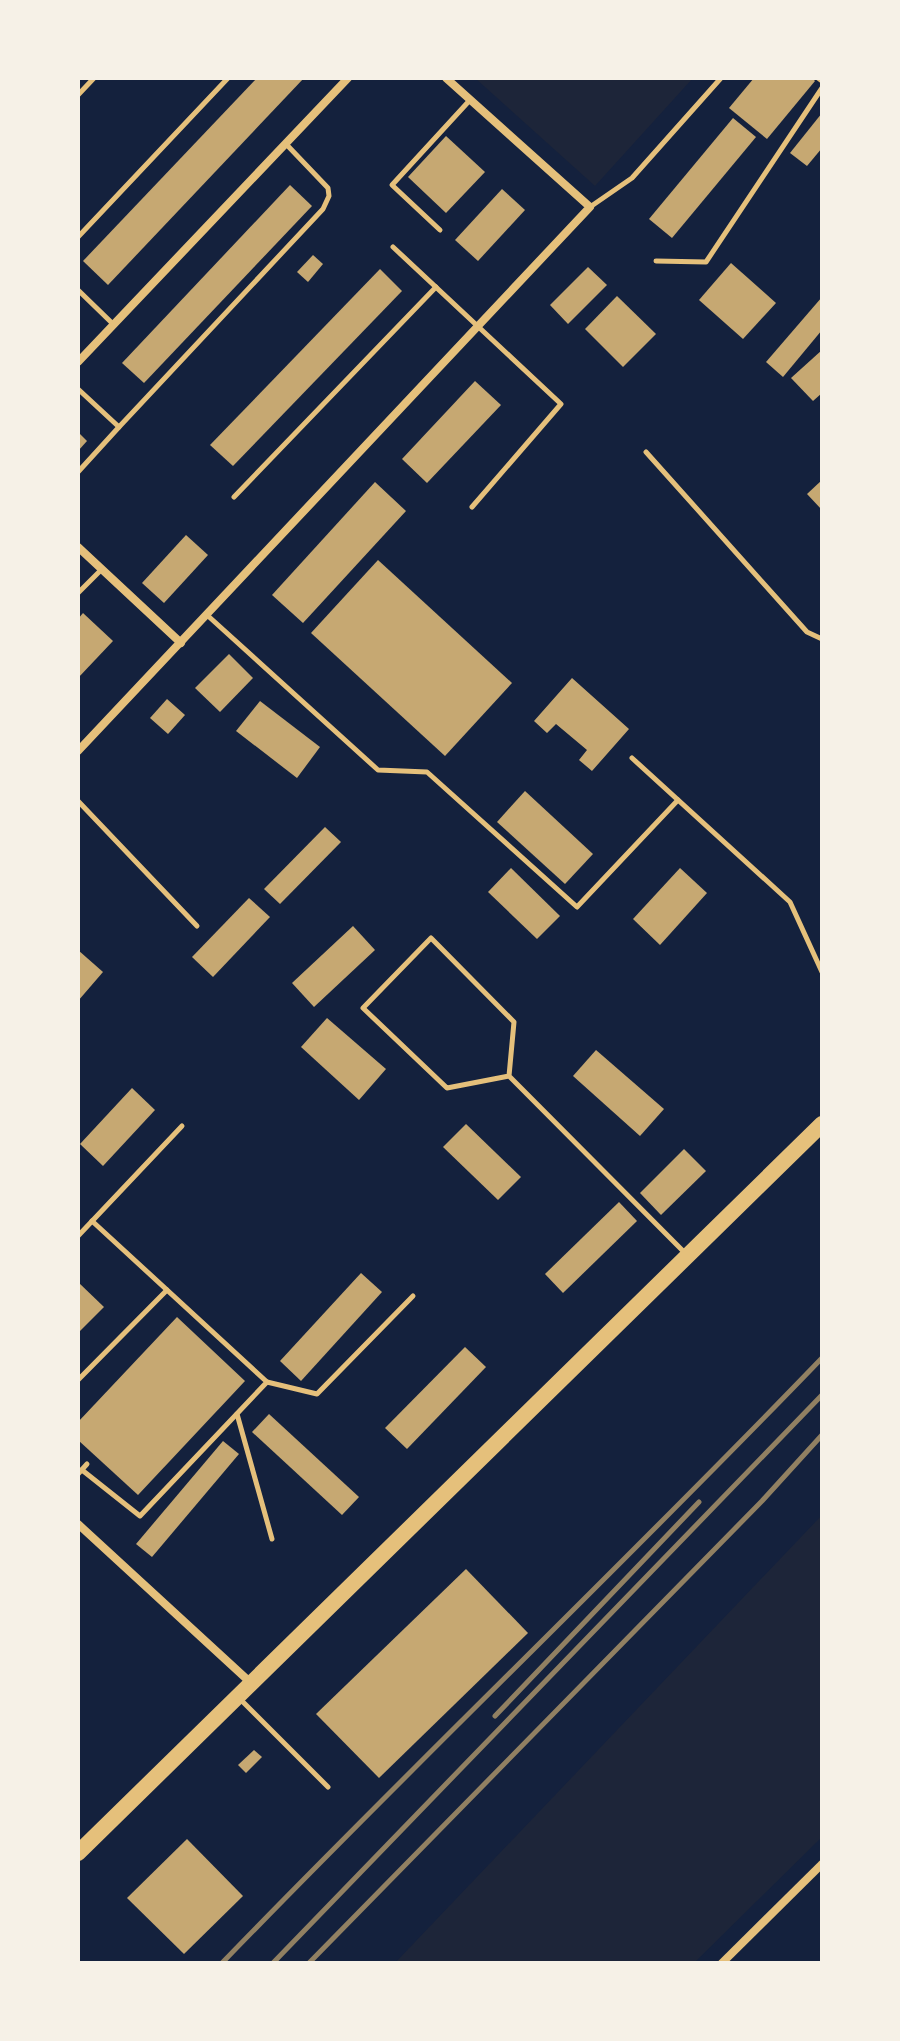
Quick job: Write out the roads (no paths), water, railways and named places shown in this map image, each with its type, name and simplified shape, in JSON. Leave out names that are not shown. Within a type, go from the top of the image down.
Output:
[{"type":"main road","points":[[78,1853],[822,1124]]},
{"type":"street","points":[[78,362],[348,78]]},
{"type":"street","points":[[78,751],[590,207],[446,78]]},
{"type":"street","points":[[78,547],[181,643]]},
{"type":"street","points":[[78,1524],[251,1683]]},
{"type":"street","points":[[722,1963],[822,1864]]},
{"type":"lane","points":[[78,95],[94,78]]},
{"type":"lane","points":[[78,237],[228,78]]},
{"type":"lane","points":[[590,207],[632,178],[721,78]]},
{"type":"lane","points":[[656,261],[706,262],[822,88]]},
{"type":"lane","points":[[440,230],[392,185],[470,100]]},
{"type":"lane","points":[[78,472],[323,209],[329,196],[328,188],[286,143]]},
{"type":"lane","points":[[393,247],[561,404],[472,507]]},
{"type":"lane","points":[[234,497],[436,287]]},
{"type":"lane","points":[[78,290],[113,324]]},
{"type":"lane","points":[[78,389],[119,427]]},
{"type":"lane","points":[[646,452],[807,632],[822,639]]},
{"type":"lane","points":[[78,593],[102,569]]},
{"type":"lane","points":[[207,615],[378,770],[427,772],[577,907],[678,800]]},
{"type":"lane","points":[[632,758],[790,902],[822,972]]},
{"type":"lane","points":[[78,801],[197,926]]},
{"type":"lane","points":[[509,1076],[447,1088],[363,1008],[431,938],[514,1022],[509,1076],[687,1256]]},
{"type":"lane","points":[[78,1236],[182,1126]]},
{"type":"lane","points":[[92,1221],[267,1382],[317,1394],[413,1296]]},
{"type":"lane","points":[[78,1380],[167,1290]]},
{"type":"lane","points":[[87,1464],[80,1472],[140,1516],[267,1382]]},
{"type":"lane","points":[[237,1413],[272,1539]]},
{"type":"lane","points":[[237,1696],[328,1787]]},
{"type":"lane","points":[[78,1840],[97,1835]]},
{"type":"railway","points":[[222,1963],[822,1358]]},
{"type":"railway","points":[[273,1963],[822,1395]]},
{"type":"railway","points":[[309,1963],[762,1501],[822,1435]]},
{"type":"railway","points":[[495,1716],[699,1502]]}]
